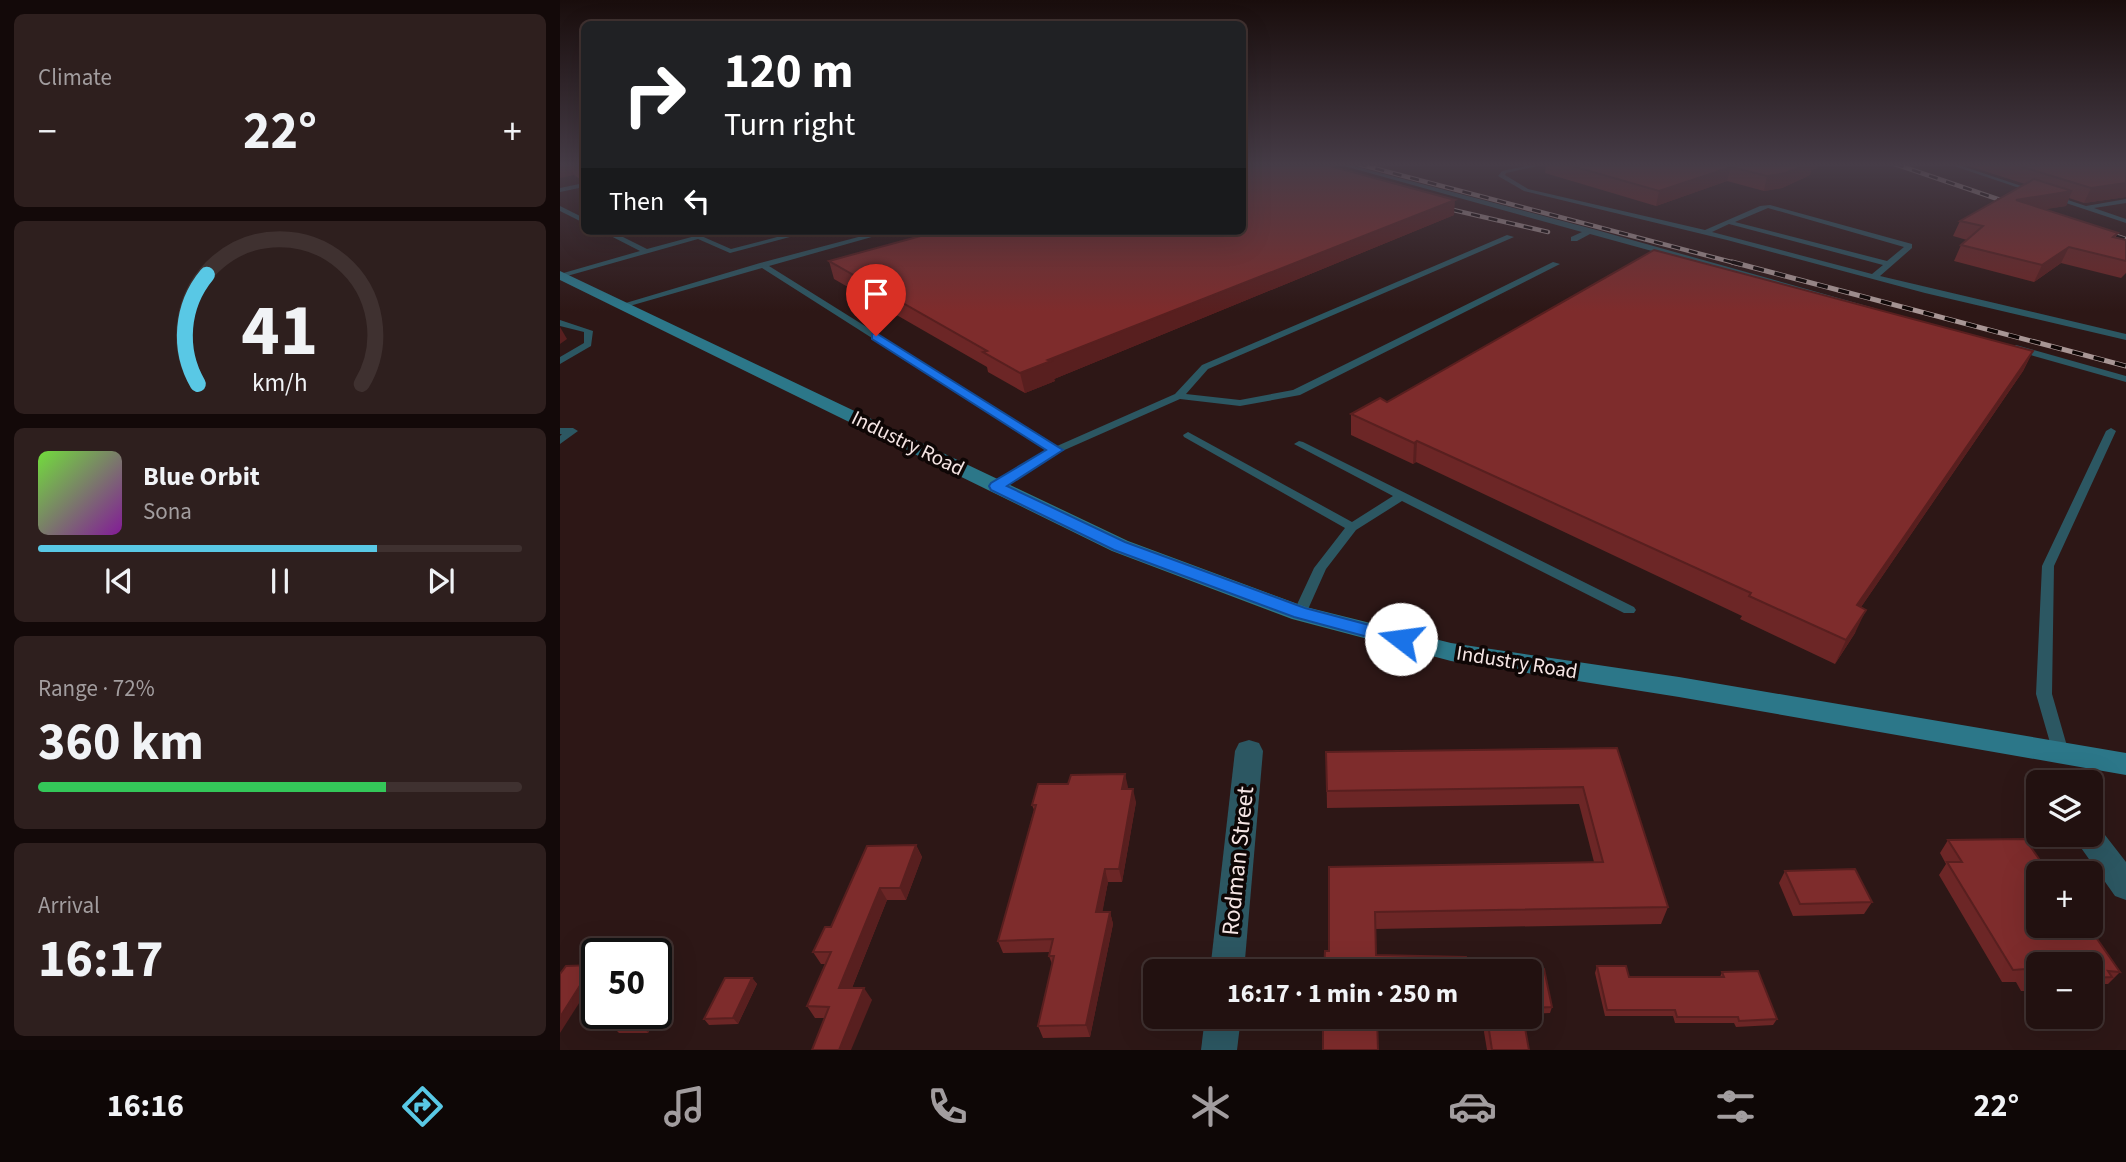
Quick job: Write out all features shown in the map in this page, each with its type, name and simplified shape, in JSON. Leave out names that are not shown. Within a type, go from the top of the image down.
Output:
[{"type":"main road","name":"Industry Road","points":[[560,276],[1119,546],[1300,613],[1451,652],[1679,687],[2126,764]]},
{"type":"street","name":"Rodman Street","points":[[1228,959],[1249,751]]},
{"type":"street","points":[[2096,847],[2126,886]]},
{"type":"street","points":[[1219,1050],[1222,1029]]},
{"type":"lane","points":[[1523,213],[1875,309]]},
{"type":"lane","points":[[1621,213],[1873,278],[2126,337]]},
{"type":"lane","points":[[1704,233],[1747,213]]},
{"type":"lane","points":[[1793,213],[1909,246],[1873,278]]},
{"type":"lane","points":[[2101,213],[2126,221]]},
{"type":"lane","points":[[1728,222],[1889,264]]},
{"type":"lane","points":[[1574,239],[1590,231]]},
{"type":"lane","points":[[613,235],[647,252]]},
{"type":"lane","points":[[560,276],[699,237],[730,251],[792,235]]},
{"type":"lane","points":[[623,305],[875,235]]},
{"type":"lane","points":[[996,486],[1056,450],[1179,396],[1205,367],[1510,237]]},
{"type":"lane","points":[[1179,396],[1240,403],[1296,394],[1556,264]]},
{"type":"lane","points":[[763,265],[1056,450]]},
{"type":"lane","points":[[560,323],[589,331],[588,344],[560,360]]},
{"type":"lane","points":[[2006,345],[2126,379]]},
{"type":"lane","points":[[560,431],[573,431],[560,441]]},
{"type":"lane","points":[[2061,753],[2044,694],[2048,566],[2111,431]]},
{"type":"lane","points":[[1188,435],[1352,527]]},
{"type":"lane","points":[[1299,444],[1629,610]]},
{"type":"lane","points":[[1300,613],[1320,568],[1352,527],[1402,496]]},
{"type":"building","points":[[1246,213],[1422,213],[1020,373],[983,352],[987,351],[829,261],[924,235],[1246,235]]},
{"type":"building","points":[[1974,213],[2056,213],[2118,233],[2113,237],[2126,240],[2126,261],[2069,247],[2042,265],[1961,245],[1983,226],[1960,221]]},
{"type":"building","points":[[1654,250],[2033,351],[1857,605],[1866,610],[1846,640],[1749,596],[1751,593],[1417,441],[1414,443],[1351,414],[1380,398],[1387,402]]},
{"type":"building","points":[[1617,748],[1668,907],[1375,912],[1376,955],[1466,959],[1325,959],[1325,951],[1329,951],[1329,867],[1603,862],[1583,787],[1327,791],[1326,752]]},
{"type":"building","points":[[1125,774],[1122,789],[1133,789],[1119,869],[1105,869],[1096,912],[1110,912],[1086,1025],[1038,1026],[1054,956],[1049,956],[1053,939],[998,941],[1036,805],[1032,805],[1038,784],[1068,784],[1071,775]]},
{"type":"building","points":[[2025,839],[2026,847],[2031,847],[2041,861],[2026,861],[2026,938],[2096,938],[2120,972],[2108,971],[2112,977],[2103,977],[2103,952],[2026,952],[2026,969],[2013,970],[1947,862],[1962,862],[1948,840]]},
{"type":"building","points":[[916,845],[900,888],[880,888],[839,988],[864,988],[839,1050],[812,1050],[829,1007],[807,1006],[831,952],[813,952],[825,927],[831,927],[867,846]]},
{"type":"building","points":[[1855,869],[1872,902],[1800,904],[1785,871]]},
{"type":"building","points":[[581,965],[581,984],[560,1017],[560,974],[566,966]]},
{"type":"building","points":[[1597,966],[1626,966],[1629,977],[1724,977],[1722,972],[1758,971],[1777,1019],[1739,1021],[1738,1017],[1677,1017],[1675,1010],[1607,1010]]},
{"type":"building","points":[[1542,969],[1544,969],[1552,1007],[1542,1007]]},
{"type":"building","points":[[725,978],[752,978],[733,1018],[704,1019]]},
{"type":"building","points":[[1323,1029],[1377,1029],[1378,1050],[1323,1050]]},
{"type":"building","points":[[1489,1029],[1525,1029],[1529,1050],[1492,1050]]},
{"type":"railway","points":[[1466,213],[1548,232]]},
{"type":"railway","points":[[1545,213],[1739,264]]},
{"type":"railway","points":[[2099,230],[2126,239]]},
{"type":"railway","points":[[1732,262],[2126,366]]},
{"type":"route","points":[[876,336],[1056,450],[996,486],[1119,546],[1300,613],[1401,639]]}]
